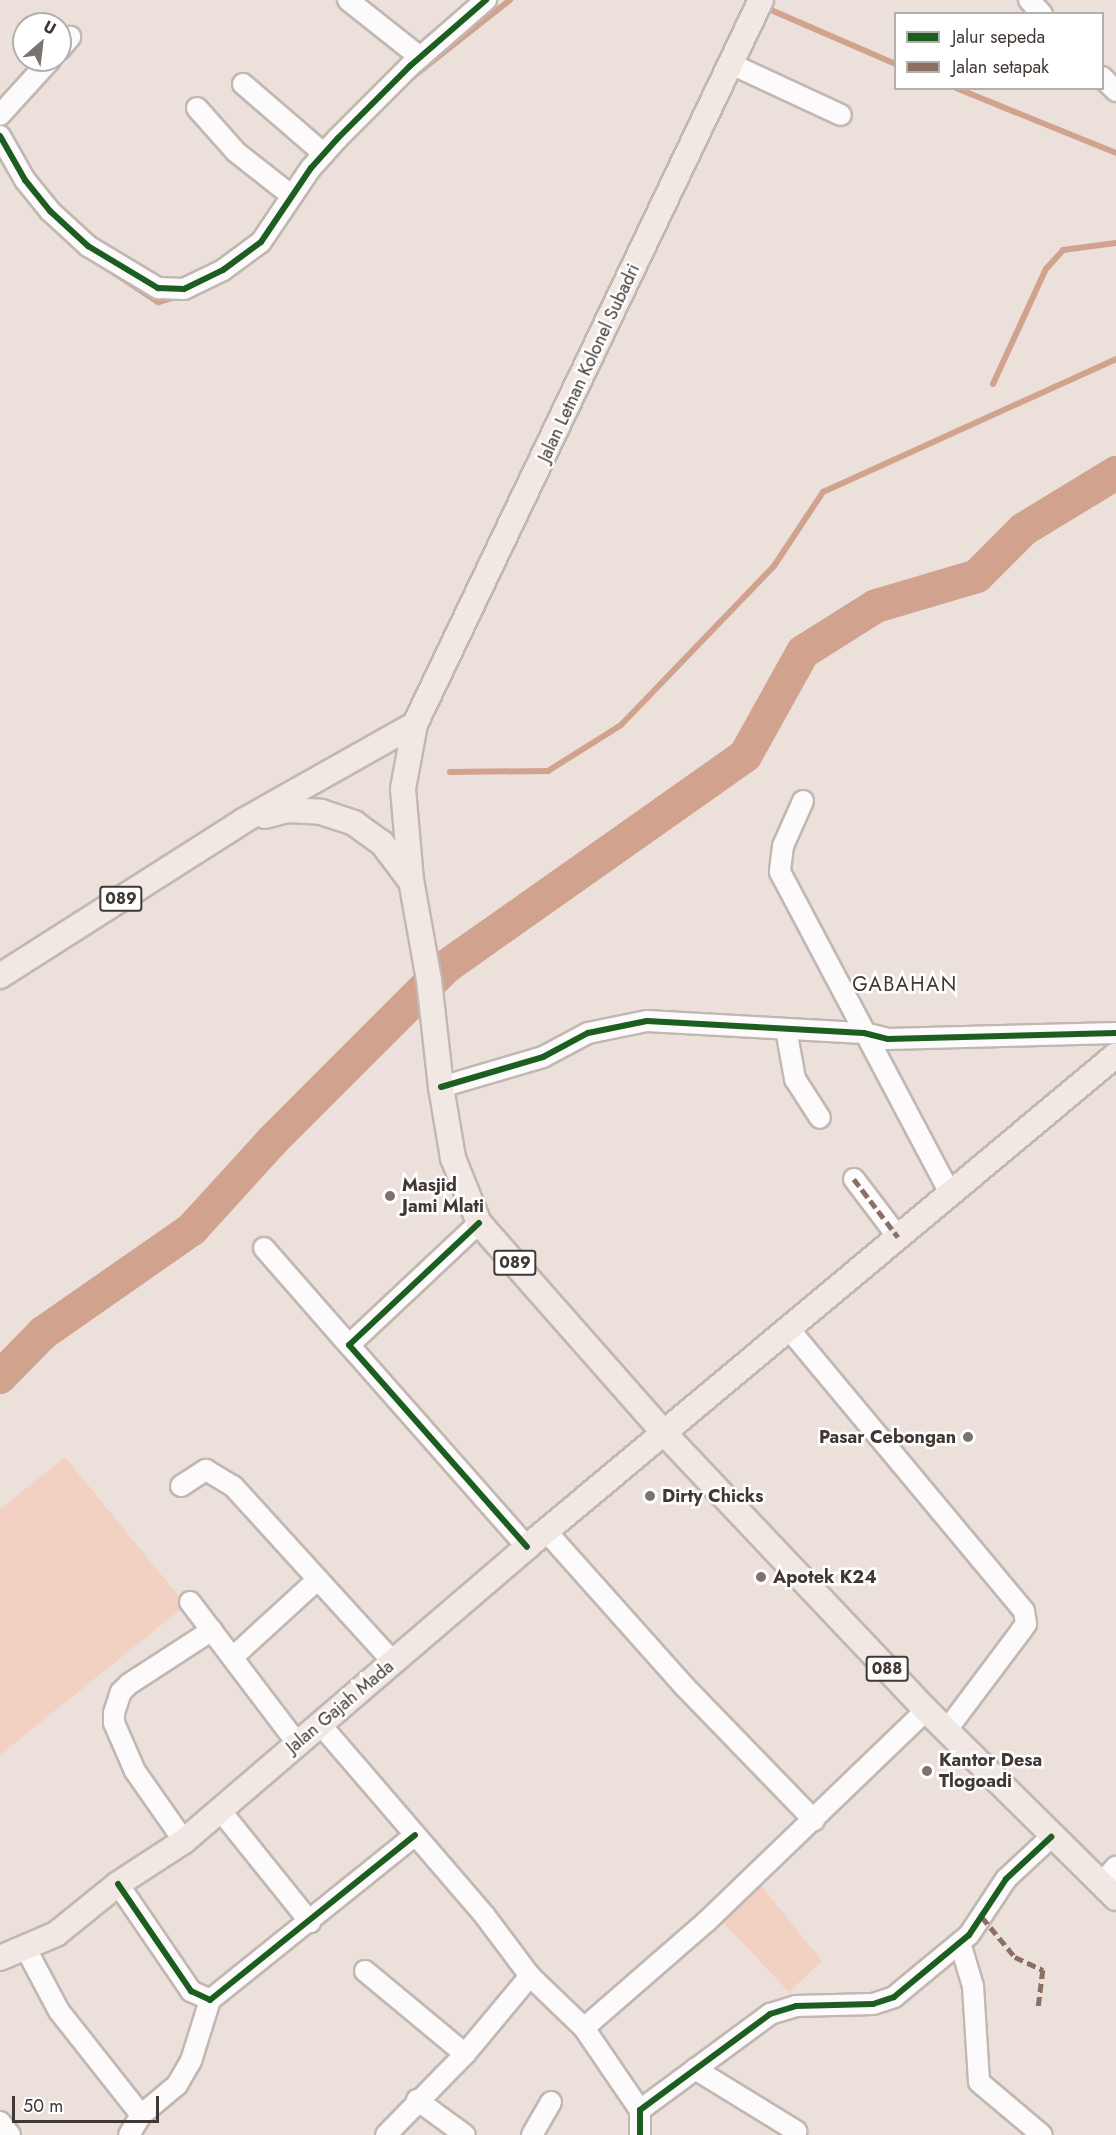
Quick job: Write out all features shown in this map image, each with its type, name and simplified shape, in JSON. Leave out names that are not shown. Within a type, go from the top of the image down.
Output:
[{"type":"main road","name":"Jalan Letnan Kolonel Subadri","points":[[411,880],[404,789],[415,724],[761,0]]},
{"type":"main road","points":[[243,821],[415,724]]},
{"type":"main road","name":"089","points":[[0,976],[243,821],[288,810],[321,812],[354,824],[382,843],[411,880],[429,980],[441,1087],[453,1158],[479,1223],[664,1433]]},
{"type":"main road","name":"Jalan Gajah Mada","points":[[0,1958],[26,1949],[56,1934],[118,1884],[184,1841],[528,1546],[1116,1054]]},
{"type":"main road","name":"088","points":[[664,1433],[946,1731],[1051,1837],[1111,1883]]},
{"type":"street","points":[[348,0],[420,57]]},
{"type":"street","points":[[0,136],[25,180],[50,211],[88,246],[158,288],[184,289],[223,270],[261,242],[324,154],[420,57],[486,0]]},
{"type":"street","points":[[731,64],[841,115]]},
{"type":"street","points":[[0,116],[39,72]]},
{"type":"street","points":[[1104,79],[1116,91]]},
{"type":"street","points":[[243,84],[324,154]]},
{"type":"street","points":[[197,108],[236,152],[292,196]]},
{"type":"street","points":[[803,801],[783,846],[780,872],[950,1193]]},
{"type":"street","points":[[441,1087],[543,1057],[588,1033],[647,1021],[864,1033],[888,1039],[1116,1033]]},
{"type":"street","points":[[786,1029],[795,1079],[820,1118]]},
{"type":"street","points":[[854,1179],[898,1237]]},
{"type":"street","points":[[349,1345],[479,1223]]},
{"type":"street","points":[[264,1248],[528,1546]]},
{"type":"street","points":[[789,1329],[1024,1611],[1026,1624],[946,1731]]},
{"type":"street","points":[[181,1486],[200,1472],[220,1476],[393,1662]]},
{"type":"street","points":[[546,1531],[684,1686],[814,1820]]},
{"type":"street","points":[[233,1657],[318,1579]]},
{"type":"street","points":[[190,1602],[297,1743]]},
{"type":"street","points":[[184,1841],[135,1771],[114,1723],[114,1713],[121,1692],[129,1684],[212,1630]]},
{"type":"street","points":[[584,2028],[708,1921],[926,1710]]},
{"type":"street","points":[[320,1724],[415,1835],[530,1976],[584,2028],[640,2110],[640,2135]]},
{"type":"street","points":[[220,1810],[310,1922]]},
{"type":"street","points":[[26,1949],[59,2011],[139,2127],[177,2085],[190,2061],[210,2000],[310,1922],[415,1835]]},
{"type":"street","points":[[640,2110],[770,2014],[796,2006],[873,2004],[894,1997],[960,1943],[1006,1879],[1051,1837]]},
{"type":"street","points":[[118,1884],[191,1990],[210,2000]]},
{"type":"street","points":[[960,1943],[973,1986],[979,2082],[1042,2135]]},
{"type":"street","points":[[365,1971],[465,2054]]},
{"type":"street","points":[[386,2135],[417,2100],[465,2054],[530,1976]]},
{"type":"street","points":[[695,2070],[796,2131]]},
{"type":"street","points":[[417,2100],[465,2135]]},
{"type":"street","points":[[532,2135],[551,2102]]},
{"type":"street","points":[[0,2122],[10,2135]]},
{"type":"shaded area","points":[[65,1457],[186,1605],[0,1755],[0,1509]]},
{"type":"shaded area","points":[[760,1884],[822,1961],[789,1992],[721,1920]]},
{"type":"waterway","points":[[409,80],[510,0]]},
{"type":"waterway","points":[[764,7],[894,63]]},
{"type":"waterway","points":[[961,90],[1116,153]]},
{"type":"waterway","points":[[993,384],[1046,269],[1063,250],[1116,243]]},
{"type":"waterway","points":[[90,257],[158,302],[176,297]]},
{"type":"waterway","points":[[209,287],[231,275]]},
{"type":"waterway","points":[[450,772],[548,771],[621,725],[774,566],[823,492],[1116,359]]},
{"type":"waterway","points":[[0,1377],[43,1333],[192,1229],[272,1141],[447,966],[745,756],[803,652],[876,606],[977,576],[1024,529],[1116,473]]},
{"type":"marked path","points":[[854,1179],[898,1237]]},
{"type":"marked path","points":[[982,1917],[1015,1957],[1043,1970],[1038,2009]]},
{"type":"cycle path","points":[[0,136],[25,180],[50,211],[88,246],[158,288],[184,289],[223,270],[261,242],[311,168],[338,138],[410,66],[486,0]]},
{"type":"cycle path","points":[[441,1087],[543,1057],[588,1033],[647,1021],[864,1033],[888,1039],[1116,1033]]},
{"type":"cycle path","points":[[479,1223],[349,1345],[527,1547]]},
{"type":"cycle path","points":[[118,1884],[191,1991],[210,2000],[415,1835]]},
{"type":"cycle path","points":[[640,2135],[640,2110],[770,2014],[796,2006],[873,2004],[894,1997],[969,1935],[1006,1879],[1051,1837]]},
{"type":"place","name":"Masjid Jami Mlati","points":[[390,1196]]},
{"type":"place","name":"Pasar Cebongan","points":[[968,1437]]},
{"type":"place","name":"Dirty Chicks","points":[[650,1496]]},
{"type":"place","name":"Apotek K24","points":[[761,1577]]},
{"type":"place","name":"Kantor Desa Tlogoadi","points":[[927,1771]]},
{"type":"district","name":"GABAHAN","points":[[905,984]]}]
